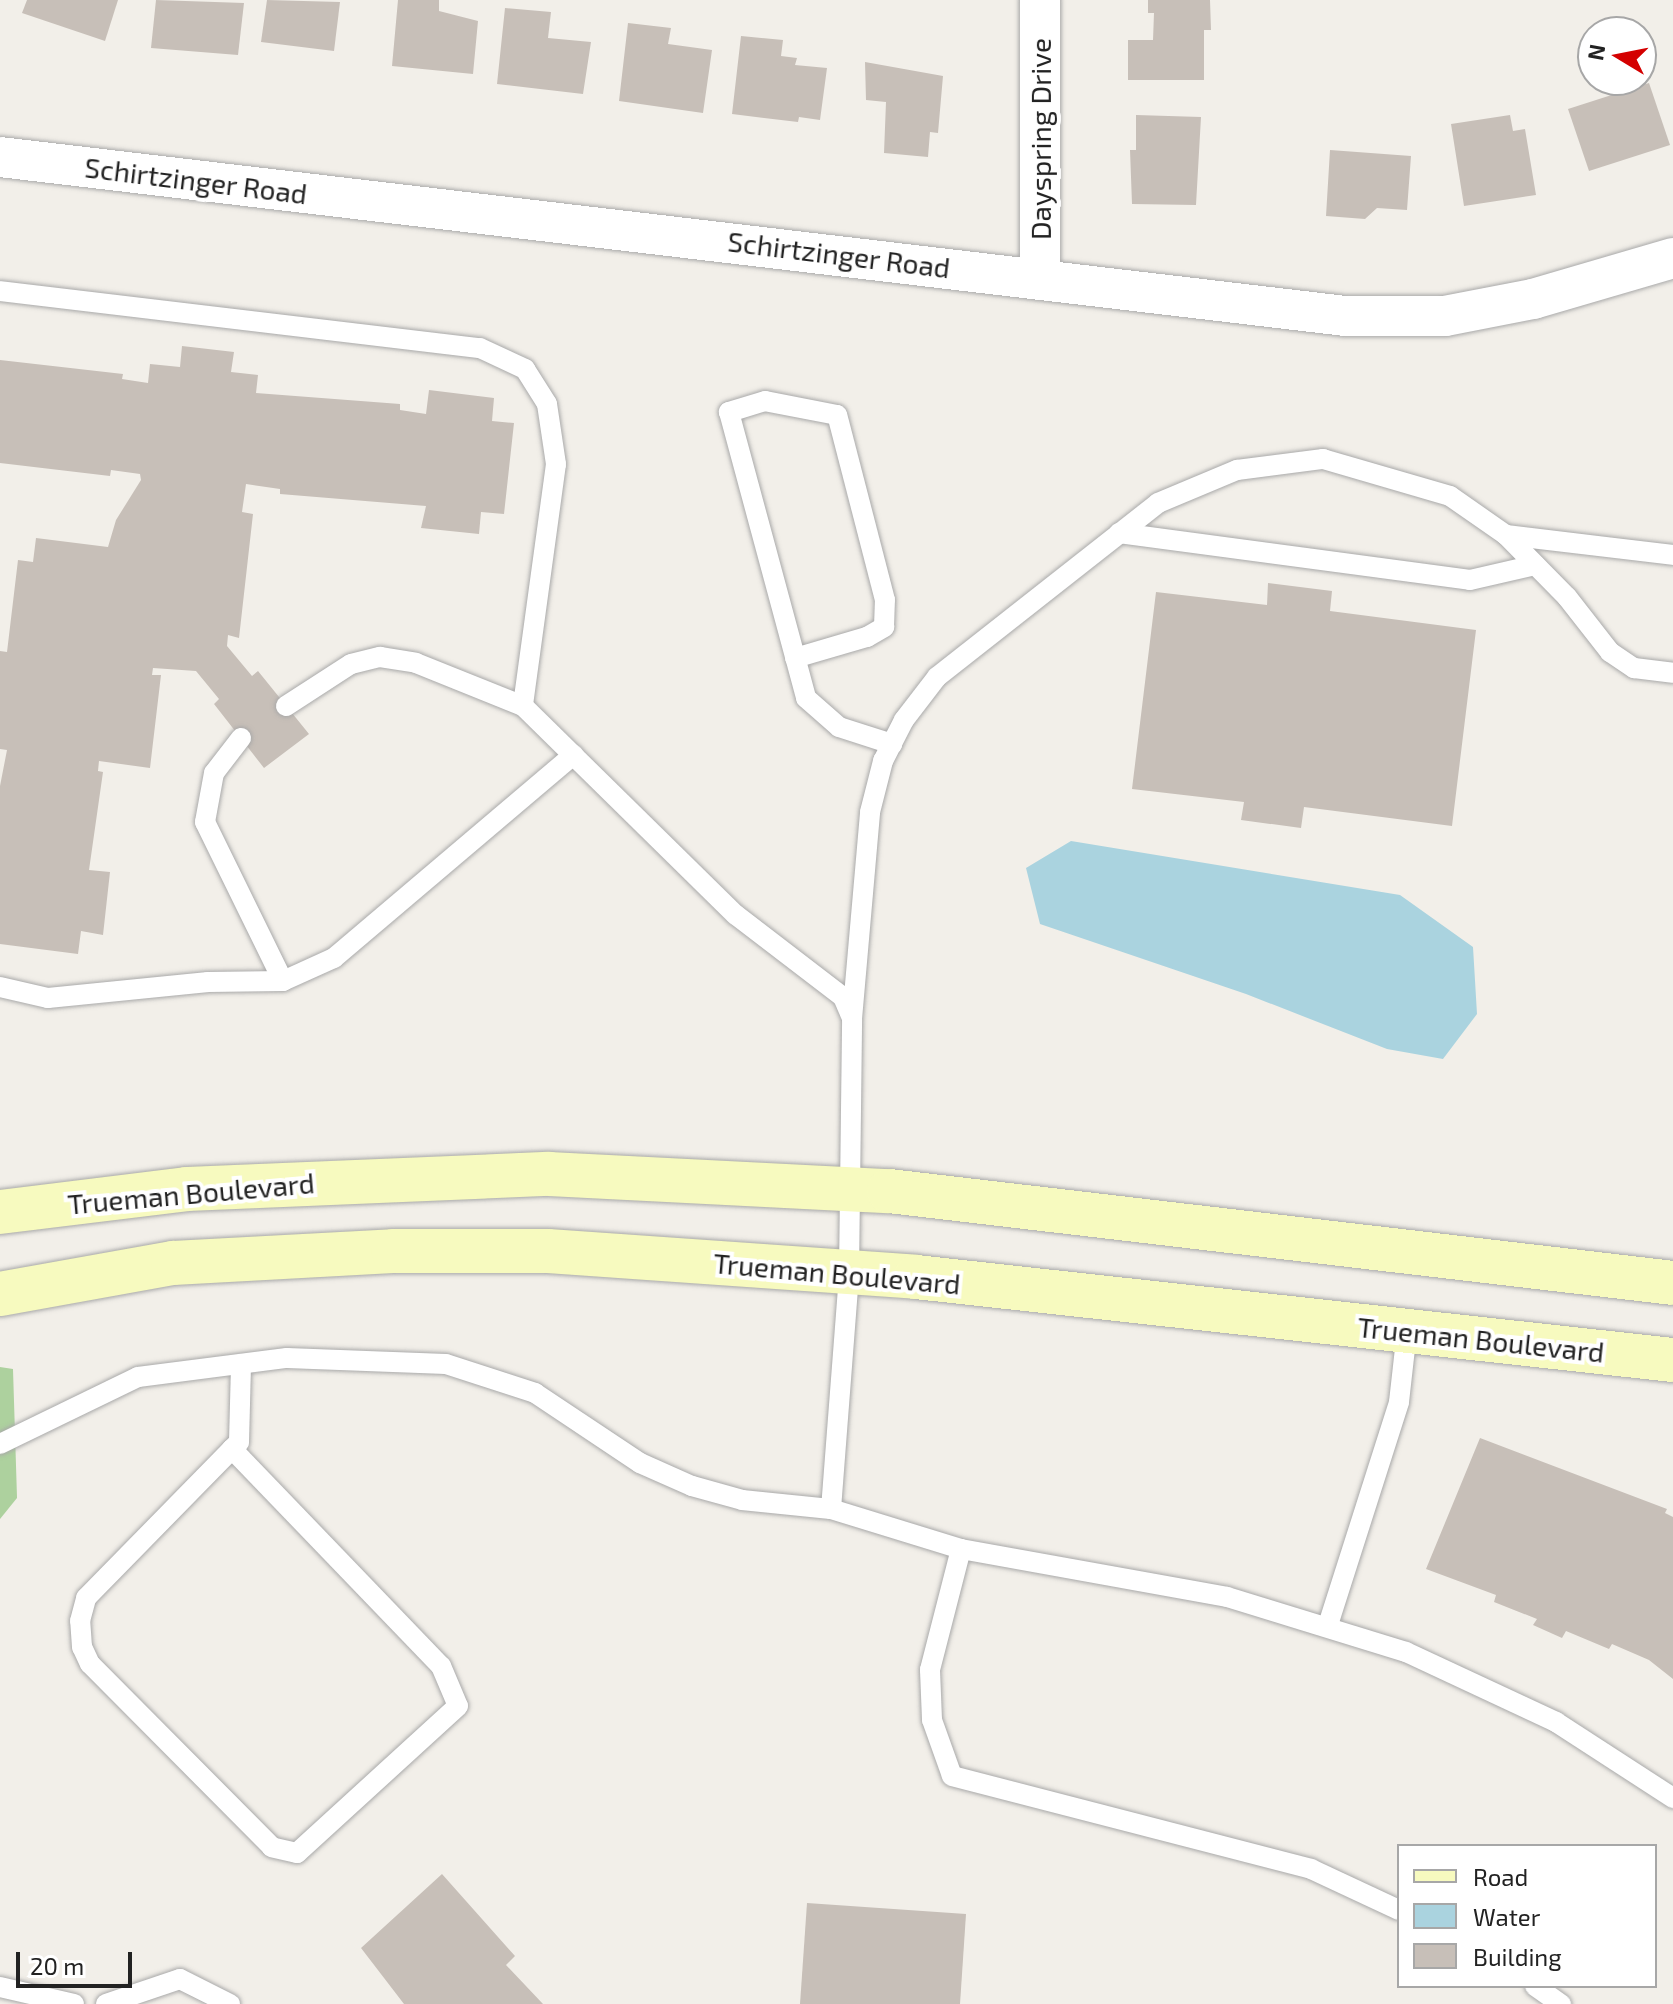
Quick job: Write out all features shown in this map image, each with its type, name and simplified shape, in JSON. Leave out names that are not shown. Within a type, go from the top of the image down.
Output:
[{"type":"main road","name":"Trueman Boulevard","points":[[0,1212],[187,1189],[519,1175],[851,1189],[1673,1283]]},
{"type":"main road","name":"Trueman Boulevard","points":[[0,1294],[173,1263],[393,1251],[548,1251],[849,1273],[1673,1360]]},
{"type":"street","name":"Dayspring Drive","points":[[1040,0],[1040,278]]},
{"type":"street","name":"Schirtzinger Road","points":[[0,157],[1040,278],[1247,306],[1396,319],[1445,316],[1533,299],[1673,258]]},
{"type":"lane","points":[[0,291],[480,348],[525,369],[547,404],[556,464],[523,706]]},
{"type":"lane","points":[[795,658],[867,637],[884,627],[885,600],[837,415],[765,401],[729,412],[795,658],[806,698],[839,727],[892,744]]},
{"type":"lane","points":[[831,1509],[849,1273],[852,1019],[870,812],[892,744],[937,677],[1158,503],[1237,470],[1323,459],[1450,496],[1506,535],[1610,652],[1634,668],[1673,673]]},
{"type":"lane","points":[[1119,533],[1470,580],[1535,565]]},
{"type":"lane","points":[[1506,535],[1673,555]]},
{"type":"lane","points":[[286,706],[351,664],[380,657],[416,663],[523,706],[736,915],[834,988],[852,1019]]},
{"type":"lane","points":[[241,738],[214,773],[205,822],[283,981]]},
{"type":"lane","points":[[0,987],[48,998],[208,982],[283,981],[334,958],[573,755]]},
{"type":"lane","points":[[1328,1625],[1399,1402],[1407,1331]]},
{"type":"lane","points":[[0,1444],[138,1377],[287,1358],[446,1364],[535,1393],[640,1463],[692,1486],[742,1500],[831,1509],[961,1549],[1213,1594],[1328,1625],[1406,1652],[1556,1722],[1673,1798]]},
{"type":"lane","points":[[232,1449],[441,1666],[458,1706],[297,1853],[272,1847],[90,1664],[82,1647],[80,1621],[86,1598],[232,1449],[239,1442],[241,1364]]},
{"type":"lane","points":[[961,1549],[930,1670],[932,1720],[952,1776],[1311,1869],[1397,1909]]},
{"type":"lane","points":[[106,2004],[180,1979],[230,2004]]},
{"type":"lane","points":[[0,1987],[74,2004]]},
{"type":"lane","points":[[1538,1988],[1561,2004]]},
{"type":"green space","points":[[0,1367],[13,1369],[17,1498],[0,1519]]},
{"type":"water","points":[[1071,841],[1400,895],[1473,947],[1477,1014],[1443,1059],[1387,1049],[1246,994],[1040,924],[1026,868]]},
{"type":"building","points":[[27,0],[118,0],[105,41],[22,13]]},
{"type":"building","points":[[156,0],[244,3],[238,55],[151,48]]},
{"type":"building","points":[[267,0],[340,2],[334,51],[261,42]]},
{"type":"building","points":[[398,0],[439,0],[439,11],[478,21],[473,74],[392,66]]},
{"type":"building","points":[[1148,0],[1210,0],[1211,30],[1204,30],[1204,80],[1128,80],[1128,40],[1153,40],[1154,13],[1148,13]]},
{"type":"building","points":[[505,8],[551,12],[548,38],[591,42],[583,94],[497,84]]},
{"type":"building","points":[[628,23],[671,28],[668,44],[712,50],[703,113],[619,101]]},
{"type":"building","points":[[741,36],[783,40],[781,56],[797,58],[795,65],[827,68],[820,120],[799,117],[798,122],[732,114]]},
{"type":"building","points":[[865,62],[943,76],[938,133],[930,132],[928,157],[884,153],[886,102],[866,100]]},
{"type":"building","points":[[1608,96],[1653,96],[1670,145],[1589,171],[1568,109]]},
{"type":"building","points":[[1136,115],[1201,117],[1196,205],[1132,204],[1130,150],[1136,150]]},
{"type":"building","points":[[1510,115],[1513,131],[1525,129],[1536,195],[1464,206],[1451,124]]},
{"type":"building","points":[[1330,150],[1411,156],[1407,210],[1377,208],[1365,219],[1326,216]]},
{"type":"building","points":[[182,346],[234,352],[231,372],[258,375],[256,393],[400,404],[400,410],[426,414],[429,390],[494,398],[492,421],[514,423],[504,514],[481,512],[479,534],[421,528],[426,506],[280,494],[280,489],[246,484],[242,512],[253,514],[239,638],[228,635],[227,646],[252,676],[258,671],[309,734],[264,768],[214,704],[219,699],[196,671],[153,668],[152,675],[161,675],[150,768],[99,761],[98,771],[103,772],[89,870],[110,872],[103,935],[81,931],[78,954],[0,944],[0,786],[7,750],[0,749],[0,651],[7,652],[18,560],[33,562],[36,538],[108,547],[116,520],[141,480],[140,474],[111,470],[110,476],[0,463],[0,360],[123,374],[122,379],[148,383],[150,364],[180,367]]},
{"type":"building","points":[[1268,583],[1332,591],[1330,611],[1476,630],[1452,826],[1304,807],[1301,828],[1241,820],[1244,802],[1132,789],[1156,592],[1267,605]]},
{"type":"building","points":[[1480,1438],[1667,1509],[1665,1513],[1673,1517],[1673,1679],[1649,1660],[1612,1644],[1609,1649],[1566,1631],[1562,1638],[1533,1625],[1537,1619],[1494,1602],[1496,1595],[1426,1569]]},
{"type":"building","points":[[442,1874],[515,1956],[506,1965],[543,2004],[404,2004],[361,1948]]},
{"type":"building","points":[[807,1903],[966,1914],[960,2004],[800,2004]]}]
